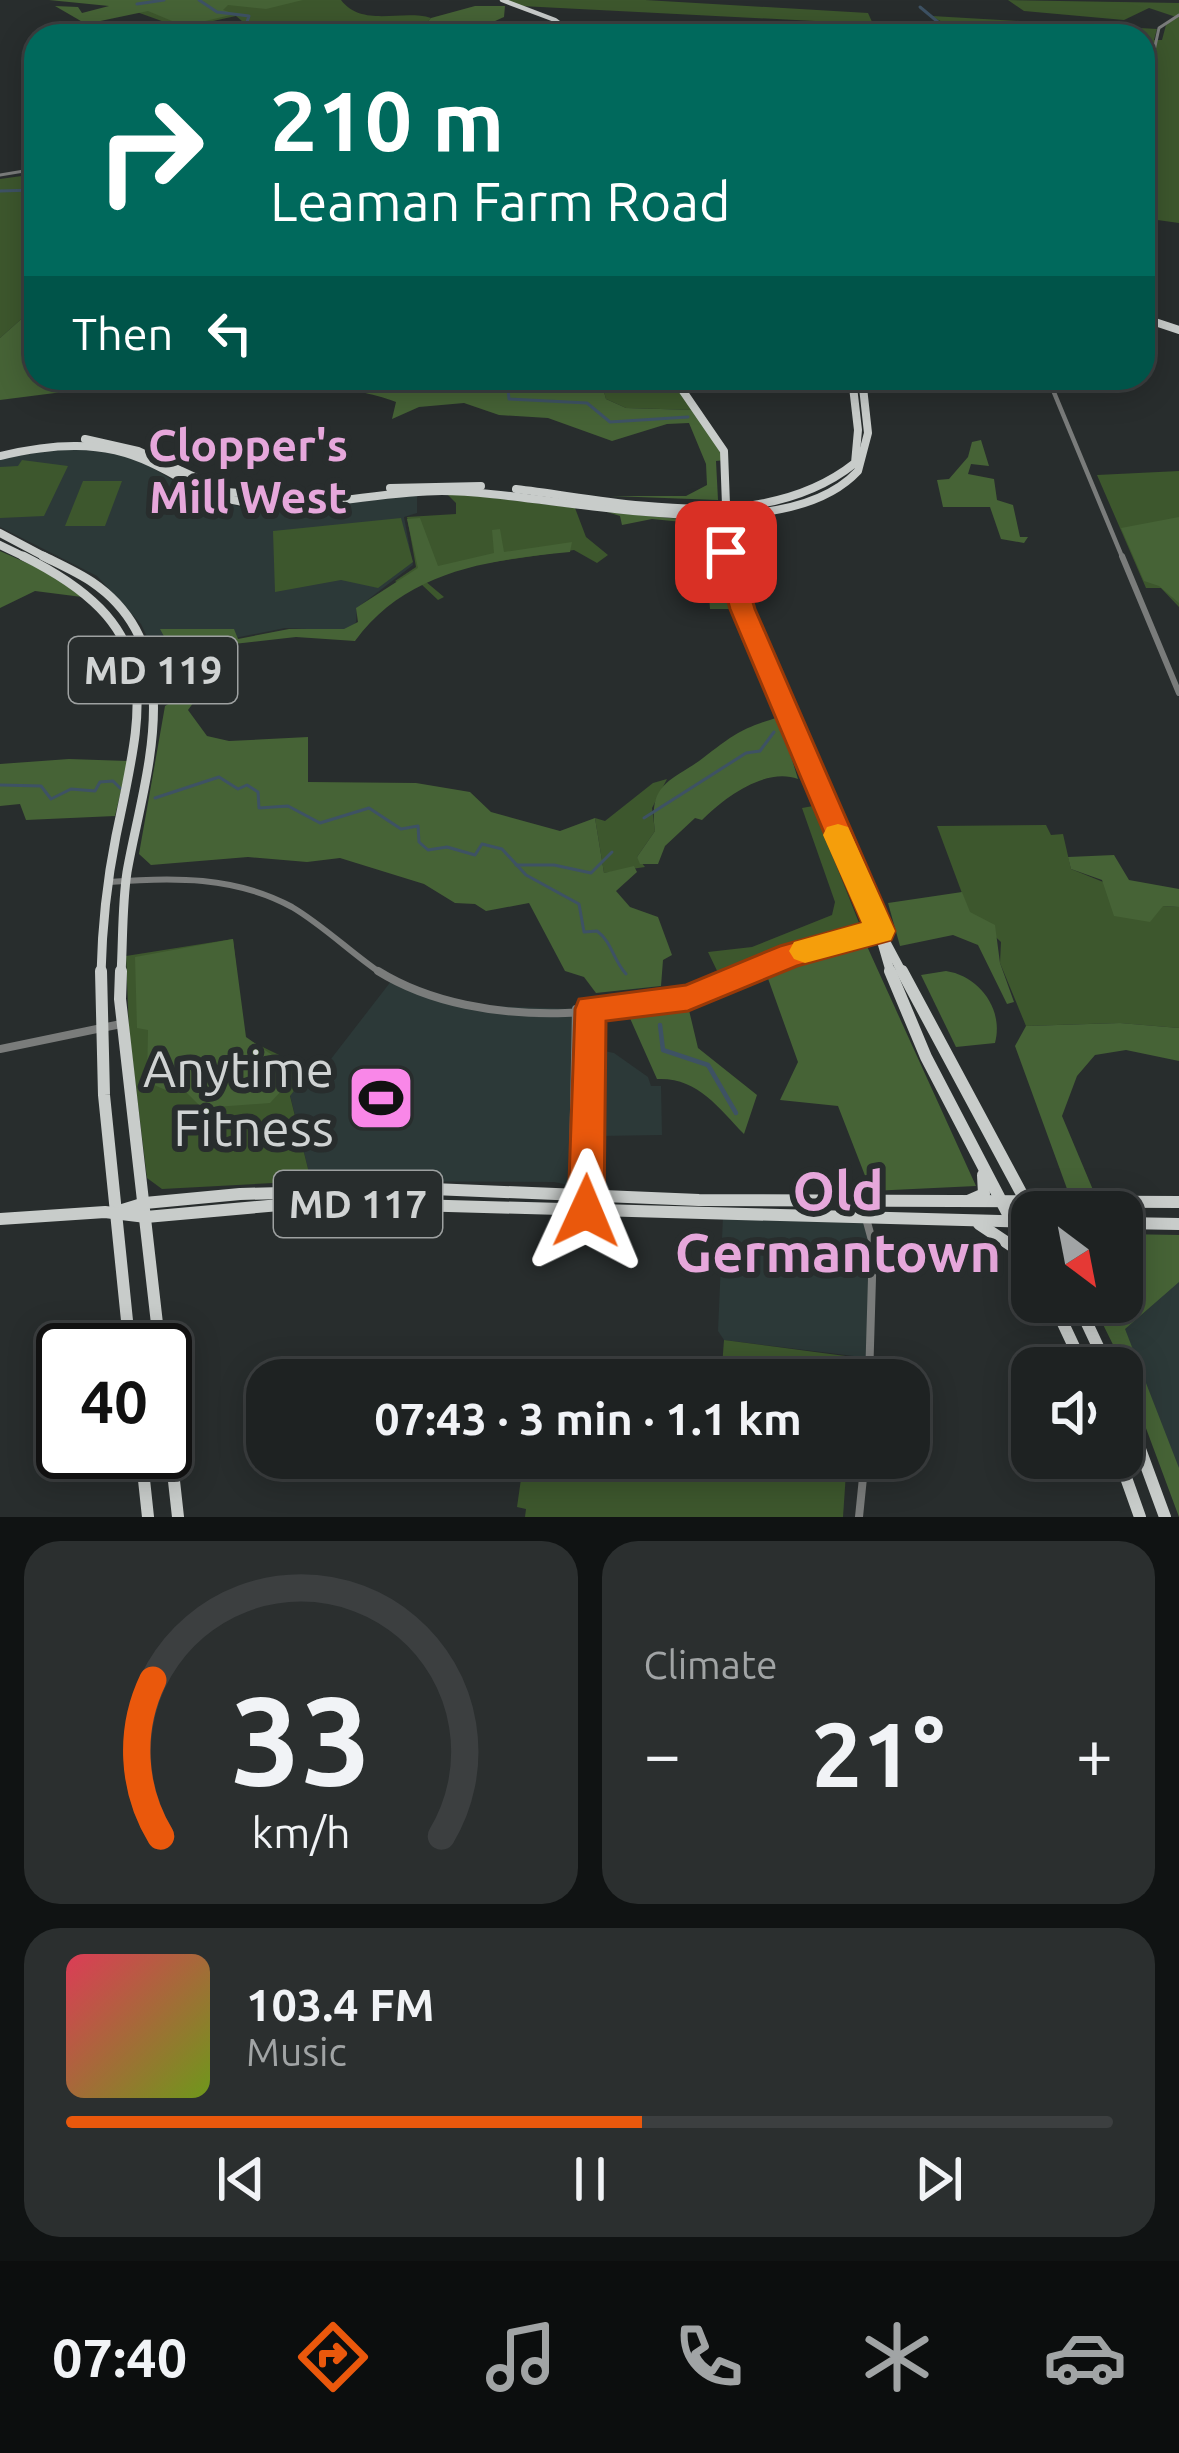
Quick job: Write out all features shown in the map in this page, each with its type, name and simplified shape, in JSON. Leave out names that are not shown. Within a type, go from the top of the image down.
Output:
[{"type":"main road","points":[[502,0],[560,24]]},
{"type":"main road","points":[[682,390],[724,451],[730,576],[880,931],[1018,1191]]},
{"type":"main road","points":[[728,511],[794,501],[848,471],[859,452],[854,390]]},
{"type":"main road","points":[[0,454],[56,440],[112,442],[158,457],[220,490],[260,499],[464,484],[728,511],[794,508],[848,482],[868,449],[863,390]]},
{"type":"main road","name":"MD 119","points":[[0,533],[94,583],[124,612],[147,648],[157,714],[126,880],[120,941],[122,1024],[157,1323]]},
{"type":"main road","name":"MD 119","points":[[0,545],[76,586],[108,616],[129,652],[139,686],[140,716],[107,882],[100,1028],[128,1323]]},
{"type":"main road","points":[[880,931],[880,950],[892,982],[1011,1220]]},
{"type":"main road","points":[[958,1203],[984,1194],[986,1185],[976,1153]]},
{"type":"main road","name":"MD 117","points":[[145,1210],[240,1194],[433,1189],[1011,1207]]},
{"type":"main road","name":"MD 117","points":[[1143,1205],[1179,1202]]},
{"type":"main road","name":"MD 117","points":[[0,1219],[291,1204],[1011,1222]]},
{"type":"main road","points":[[968,1220],[994,1230],[1011,1244]]},
{"type":"main road","points":[[1143,1223],[1179,1224]]},
{"type":"main road","points":[[1143,1457],[1165,1517]]},
{"type":"main road","points":[[144,1479],[148,1517]]},
{"type":"main road","points":[[174,1479],[178,1517]]},
{"type":"main road","points":[[1126,1479],[1140,1517]]},
{"type":"street","points":[[1155,46],[1159,28],[1179,14]]},
{"type":"street","points":[[1053,390],[1179,693]]},
{"type":"street","points":[[107,882],[198,877],[274,896],[382,975],[423,994],[486,1006],[590,1009],[688,998],[790,955],[880,931]]},
{"type":"street","points":[[575,1009],[579,1211]]},
{"type":"street","points":[[579,1195],[590,1009]]},
{"type":"street","points":[[0,1048],[122,1024]]},
{"type":"street","points":[[861,1201],[873,1244],[870,1359]]},
{"type":"street","points":[[859,1517],[863,1479]]},
{"type":"shaded area","points":[[97,448],[141,461],[194,493],[241,507],[296,509],[417,495],[417,513],[404,517],[413,565],[357,608],[356,622],[349,631],[285,628],[155,654],[141,624],[97,576],[0,527],[0,459],[36,450]]},
{"type":"shaded area","points":[[392,980],[423,994],[486,1006],[576,1009],[573,1186],[554,1182],[311,1181],[290,1095],[310,1070],[324,1068]]},
{"type":"shaded area","points":[[589,1048],[614,1053],[648,1077],[651,1086],[661,1086],[662,1135],[599,1136],[587,1143]]},
{"type":"shaded area","points":[[723,1216],[867,1221],[873,1244],[870,1358],[724,1340],[718,1331]]},
{"type":"shaded area","points":[[1179,1235],[1179,1514],[1143,1412],[1143,1347],[1115,1347],[1104,1323],[1143,1323],[1143,1277]]},
{"type":"green space","points":[[49,0],[303,0],[266,9],[228,5],[223,10],[235,14],[192,24],[179,24],[148,11],[86,24],[55,6],[78,7],[82,13],[109,6]]},
{"type":"green space","points":[[341,0],[371,16],[431,18],[424,24],[245,24],[236,16],[170,24],[134,11]]},
{"type":"green space","points":[[507,0],[645,0],[868,13],[873,24],[521,6]]},
{"type":"green space","points":[[1008,0],[1179,3],[1179,223],[1155,220],[1155,40],[1162,40],[1166,25],[1176,17],[1149,8],[1124,20],[1024,11]]},
{"type":"green space","points":[[475,6],[505,6],[504,17],[488,24],[426,24],[431,18]]},
{"type":"green space","points":[[932,16],[1070,24],[949,24]]},
{"type":"green space","points":[[24,176],[24,317],[0,338],[0,179]]},
{"type":"green space","points":[[24,317],[24,390],[78,390],[0,400],[0,338]]},
{"type":"green space","points":[[355,390],[603,390],[606,399],[626,408],[695,410],[725,460],[716,461],[718,500],[611,496],[686,496],[707,485],[706,464],[689,423],[667,424],[612,441],[548,418],[499,415],[464,403],[419,407],[392,419],[396,402]]},
{"type":"green space","points":[[603,390],[679,390],[695,410],[626,408],[606,399]]},
{"type":"green space","points":[[981,440],[989,466],[971,464],[968,474],[994,479],[997,500],[1013,505],[1020,537],[1028,537],[1024,543],[1001,539],[990,507],[943,507],[937,480],[949,479],[968,457],[972,442]]},
{"type":"green space","points":[[22,460],[68,466],[44,516],[0,518],[0,467],[18,466]]},
{"type":"green space","points":[[1179,471],[1179,607],[1161,588],[1146,588],[1097,475]]},
{"type":"green space","points":[[83,481],[122,481],[105,526],[65,526]]},
{"type":"green space","points":[[445,492],[575,508],[586,537],[608,555],[597,563],[574,550],[460,567],[425,581],[444,597],[438,600],[420,583],[409,590],[395,581],[416,567],[407,517],[456,514],[456,503]]},
{"type":"green space","points":[[607,512],[712,522],[712,574],[726,575],[735,609],[710,609],[703,524],[652,519],[622,525],[620,516]]},
{"type":"green space","points":[[1179,517],[1179,603],[1159,586],[1144,581],[1121,528]]},
{"type":"green space","points":[[401,518],[413,562],[378,588],[341,580],[275,592],[273,531]]},
{"type":"green space","points":[[420,518],[438,566],[494,553],[492,530],[500,529],[504,552],[572,542],[570,552],[479,565],[424,584],[376,617],[355,641],[296,637],[172,651],[160,629],[234,629],[238,639],[289,629],[344,629],[358,622],[356,608],[418,568],[407,519]]},
{"type":"green space","points":[[0,551],[47,572],[82,597],[35,591],[0,608]]},
{"type":"green space","points":[[198,687],[202,691],[188,710],[207,736],[229,741],[308,737],[308,782],[416,783],[470,792],[491,812],[560,831],[595,818],[604,873],[634,866],[637,872],[616,891],[630,907],[658,917],[672,955],[663,960],[661,986],[596,993],[584,977],[565,971],[529,903],[486,911],[475,904],[455,903],[424,884],[340,858],[307,862],[248,857],[151,865],[139,854],[165,706]]},
{"type":"green space","points":[[779,717],[798,779],[773,777],[747,786],[702,820],[695,818],[665,846],[658,864],[640,864],[637,857],[655,831],[655,802],[664,785],[738,733]]},
{"type":"green space","points":[[128,761],[115,816],[26,820],[20,804],[0,806],[0,764]]},
{"type":"green space","points":[[667,779],[652,808],[655,831],[637,857],[645,867],[604,873],[595,818],[605,821],[653,783]]},
{"type":"green space","points":[[813,806],[861,928],[721,979],[708,952],[752,947],[832,915],[835,902],[802,808]]},
{"type":"green space","points":[[1046,825],[1051,835],[1063,834],[1071,869],[1163,906],[1179,907],[1179,1028],[1119,1023],[1026,1026],[1000,963],[1001,942],[969,912],[937,826]]},
{"type":"green space","points":[[1114,855],[1129,880],[1179,889],[1179,907],[1163,906],[1150,922],[1114,916],[1102,880],[1071,869],[1068,857]]},
{"type":"green space","points":[[962,892],[970,912],[995,925],[1000,963],[1014,1002],[1007,1004],[978,945],[953,935],[900,946],[888,903]]},
{"type":"green space","points":[[233,939],[244,1038],[310,1070],[290,1096],[311,1181],[162,1189],[147,1178],[129,1031],[126,956]]},
{"type":"green space","points":[[233,939],[246,1037],[298,1073],[270,1103],[202,1108],[185,1091],[168,1091],[147,1082],[148,1030],[137,1028],[135,957]]},
{"type":"green space","points":[[866,944],[976,1186],[871,1191],[838,1106],[780,1100],[798,1062],[766,973]]},
{"type":"green space","points":[[946,971],[969,980],[986,996],[996,1018],[995,1043],[956,1047],[921,975]]},
{"type":"green space","points":[[688,1006],[698,1048],[757,1095],[744,1134],[695,1088],[657,1079],[629,1016]]},
{"type":"green space","points":[[1120,1023],[1179,1028],[1179,1061],[1126,1050],[1095,1055],[1077,1076],[1062,1116],[1093,1191],[1068,1191],[1015,1046],[1026,1026]]},
{"type":"green space","points":[[1143,1234],[1179,1235],[1179,1282],[1143,1313]]},
{"type":"green space","points":[[1102,1323],[1132,1323],[1125,1329],[1132,1347],[1114,1347]]},
{"type":"green space","points":[[724,1340],[853,1357],[853,1359],[723,1359]]},
{"type":"green space","points":[[1143,1375],[1179,1468],[1179,1517],[1143,1420]]},
{"type":"green space","points":[[521,1479],[846,1479],[843,1517],[525,1517],[526,1509],[517,1507]]},
{"type":"waterway","points":[[137,4],[164,0]]},
{"type":"waterway","points":[[199,0],[217,12],[249,16],[247,22],[258,24]]},
{"type":"waterway","points":[[920,7],[940,24]]},
{"type":"waterway","points":[[0,191],[24,190]]},
{"type":"waterway","points":[[508,390],[509,399],[587,403],[610,422],[688,417]]},
{"type":"waterway","points":[[644,818],[746,753],[760,751],[774,732]]},
{"type":"waterway","points":[[155,798],[219,777],[238,789],[247,785],[258,792],[259,808],[288,806],[320,823],[369,808],[401,829],[418,826],[419,842],[428,850],[447,847],[475,855],[482,844],[502,849],[517,865]]},
{"type":"waterway","points":[[0,785],[41,786],[51,799],[71,789],[95,791],[100,782],[113,781],[120,788]]},
{"type":"waterway","points":[[517,865],[554,865],[591,873],[612,852]]},
{"type":"waterway","points":[[517,865],[579,904],[584,932],[602,935],[626,974]]},
{"type":"waterway","points":[[660,1025],[663,1050],[708,1065],[736,1113]]},
{"type":"slow traffic","points":[[805,951],[880,931],[838,835]]},
{"type":"place","name":"Anytime Fitness","points":[[381,1098]]},
{"type":"district","name":"Clopper's Mill West","points":[[248,471]]},
{"type":"district","name":"Old Germantown","points":[[838,1222]]},
{"type":"route","points":[[586,1211],[590,1009],[688,998],[790,955],[880,931],[742,609],[726,552]]}]
